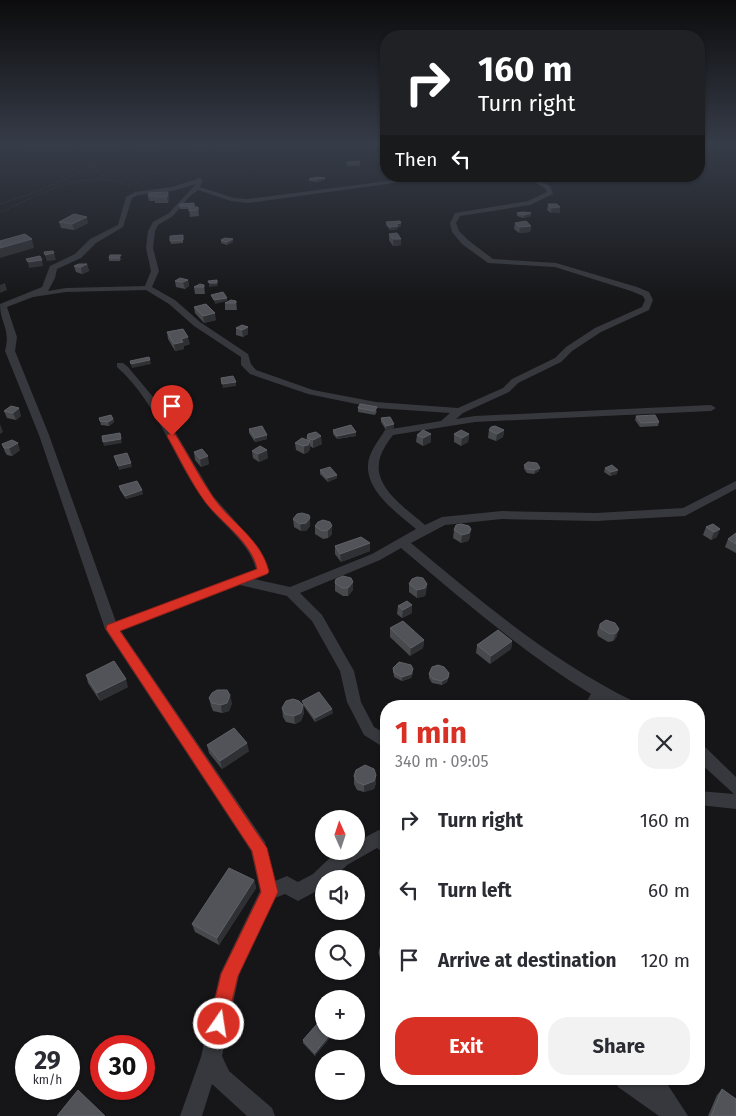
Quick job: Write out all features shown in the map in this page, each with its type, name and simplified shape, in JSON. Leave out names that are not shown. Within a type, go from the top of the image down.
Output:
[{"type":"street","points":[[129,197],[123,214],[122,226],[93,241],[78,256],[64,261],[53,268],[51,278],[45,289],[1,306],[13,337],[10,351],[44,435],[112,629],[260,848],[270,892]]},
{"type":"street","points":[[148,288],[155,271],[149,254],[149,239],[154,226],[169,216],[185,197]]},
{"type":"street","points":[[224,197],[248,201],[278,197]]},
{"type":"street","points":[[443,425],[459,411],[506,390],[515,381],[558,360],[569,348],[588,335],[646,308],[649,300],[646,294],[556,265],[491,261],[465,242],[456,232],[453,223],[457,214],[530,203],[542,197]]},
{"type":"street","points":[[24,297],[66,290],[148,288],[172,302],[197,324],[245,356],[246,366],[253,372],[311,392],[376,405],[459,411]]},
{"type":"street","points":[[112,629],[263,572],[261,562],[247,542],[210,500],[153,404],[140,392],[130,373],[120,365]]},
{"type":"street","points":[[424,530],[394,504],[375,480],[373,464],[377,452],[389,432],[494,418],[528,418],[711,408]]},
{"type":"street","points":[[291,592],[376,557],[442,521],[502,515],[596,517],[685,512],[736,484]]},
{"type":"street","points":[[403,543],[535,651],[600,693],[616,700]]},
{"type":"street","points":[[238,580],[291,592],[317,618],[347,671],[354,702],[370,731],[380,738]]},
{"type":"street","points":[[595,700],[600,693]]},
{"type":"street","points":[[705,758],[736,788]]},
{"type":"street","points":[[705,799],[736,802]]},
{"type":"street","points":[[365,847],[380,840]]},
{"type":"street","points":[[191,1116],[211,1057],[230,974],[270,892],[287,884],[298,892],[319,880],[340,860]]},
{"type":"street","points":[[211,1057],[221,1080],[264,1116]]},
{"type":"street","points":[[634,1085],[676,1115]]},
{"type":"street","points":[[656,1085],[676,1115]]},
{"type":"path","points":[[0,204],[25,197]]},
{"type":"path","points":[[0,212],[36,197]]},
{"type":"building","points":[[194,203],[194,206],[179,206],[180,204]]},
{"type":"building","points":[[548,204],[557,204],[560,207],[551,208]]},
{"type":"building","points":[[189,207],[198,207],[198,210],[189,211]]},
{"type":"building","points":[[517,213],[531,213],[524,215]]},
{"type":"building","points":[[74,214],[87,217],[72,224],[59,222]]},
{"type":"building","points":[[400,221],[401,223],[396,224],[398,226],[390,227],[386,222]]},
{"type":"building","points":[[526,221],[531,226],[520,227],[515,223]]},
{"type":"building","points":[[397,233],[401,239],[393,239],[389,234]]},
{"type":"building","points":[[25,234],[32,239],[0,248],[0,241]]},
{"type":"building","points":[[183,235],[183,240],[170,241],[170,236]]},
{"type":"building","points":[[225,238],[233,239],[227,242],[221,240]]},
{"type":"building","points":[[53,251],[54,253],[45,255],[44,252]]},
{"type":"building","points":[[110,255],[121,255],[119,258],[109,258]]},
{"type":"building","points":[[40,256],[42,260],[28,262],[26,259]]},
{"type":"building","points":[[87,264],[81,267],[74,266]]},
{"type":"building","points":[[180,278],[188,280],[183,282],[175,281]]},
{"type":"building","points":[[217,280],[217,283],[209,283],[208,281]]},
{"type":"building","points":[[200,284],[204,285],[204,287],[194,287]]},
{"type":"building","points":[[223,292],[227,298],[214,300],[211,295]]},
{"type":"building","points":[[231,300],[236,301],[236,303],[225,303]]},
{"type":"building","points":[[206,304],[215,313],[203,316],[194,307]]},
{"type":"building","points":[[242,325],[248,327],[242,330],[236,328]]},
{"type":"building","points":[[183,329],[188,337],[181,339],[183,342],[174,344],[167,332]]},
{"type":"building","points":[[149,357],[150,360],[131,364],[130,361]]},
{"type":"building","points":[[233,376],[236,382],[222,384],[221,378]]},
{"type":"building","points":[[360,404],[377,407],[375,411],[358,408]]},
{"type":"building","points":[[11,406],[19,408],[13,413],[4,411]]},
{"type":"building","points":[[111,415],[113,419],[108,422],[100,421],[99,418]]},
{"type":"building","points":[[655,415],[659,422],[641,423],[636,416]]},
{"type":"building","points":[[390,417],[394,424],[386,426],[381,418]]},
{"type":"building","points":[[351,425],[356,432],[337,436],[333,430]]},
{"type":"building","points":[[262,426],[267,435],[255,438],[249,429]]},
{"type":"building","points":[[495,426],[504,430],[497,434],[489,430]]},
{"type":"building","points":[[423,430],[431,434],[423,438],[417,435]]},
{"type":"building","points":[[461,430],[469,434],[462,438],[454,434]]},
{"type":"building","points":[[316,432],[321,436],[313,440],[307,438],[308,434]]},
{"type":"building","points":[[120,433],[121,439],[103,442],[102,436]]},
{"type":"building","points":[[302,438],[310,441],[308,445],[304,446],[295,443]]},
{"type":"building","points":[[12,440],[18,443],[9,448],[4,448],[2,444]]},
{"type":"building","points":[[260,446],[267,450],[258,454],[252,451]]},
{"type":"building","points":[[202,449],[208,456],[200,459],[194,452]]},
{"type":"building","points":[[127,453],[131,463],[118,466],[114,456]]},
{"type":"building","points":[[528,462],[537,463],[540,468],[535,470],[527,469],[524,465]]},
{"type":"building","points":[[612,465],[618,470],[611,472],[605,468]]},
{"type":"building","points":[[330,467],[337,475],[327,478],[320,470]]},
{"type":"building","points":[[137,481],[142,490],[125,496],[119,486]]},
{"type":"building","points":[[297,514],[309,515],[310,518],[306,523],[300,524],[293,519]]},
{"type":"building","points":[[323,520],[330,522],[332,526],[328,530],[322,531],[315,526]]},
{"type":"building","points":[[713,524],[720,529],[714,532],[706,527]]},
{"type":"building","points":[[456,525],[469,526],[471,529],[469,533],[462,535],[454,530]]},
{"type":"building","points":[[736,533],[736,544],[728,539]]},
{"type":"building","points":[[361,537],[370,543],[340,554],[335,546]]},
{"type":"building","points":[[343,576],[351,578],[353,582],[348,588],[342,588],[335,583],[336,579]]},
{"type":"building","points":[[417,577],[423,578],[427,584],[425,588],[417,590],[409,584],[412,579]]},
{"type":"building","points":[[407,601],[412,605],[403,610],[398,606]]},
{"type":"building","points":[[606,620],[615,623],[619,629],[616,633],[610,634],[600,628],[600,624]]},
{"type":"building","points":[[403,621],[424,640],[411,648],[390,628]]},
{"type":"building","points":[[498,630],[512,641],[491,656],[477,645]]},
{"type":"building","points":[[114,661],[126,679],[97,693],[86,675]]},
{"type":"building","points":[[399,662],[411,665],[413,669],[411,674],[402,677],[394,673],[393,668]]},
{"type":"building","points":[[438,665],[444,667],[449,673],[448,678],[442,681],[433,679],[429,674],[432,667]]},
{"type":"building","points":[[217,690],[227,690],[230,695],[227,703],[221,705],[212,703],[209,698]]},
{"type":"building","points":[[319,692],[332,709],[315,718],[302,701]]},
{"type":"building","points":[[293,699],[303,705],[301,713],[294,716],[285,714],[282,708],[286,701]]},
{"type":"building","points":[[234,728],[247,743],[220,761],[207,745]]},
{"type":"building","points":[[365,765],[374,769],[376,775],[374,781],[364,785],[357,782],[354,776],[356,770]]},
{"type":"building","points":[[229,868],[254,880],[217,938],[192,924]]},
{"type":"building","points":[[315,1026],[315,1040],[326,1040],[317,1050],[315,1050],[315,1053],[303,1040]]},
{"type":"building","points":[[722,1089],[736,1099],[736,1116],[711,1116]]},
{"type":"building","points":[[80,1092],[105,1116],[57,1116],[70,1100],[80,1100]]},
{"type":"route","points":[[172,436],[210,500],[247,542],[261,562],[263,572],[112,629],[197,758],[260,848],[270,892],[230,974],[219,1024]]}]
